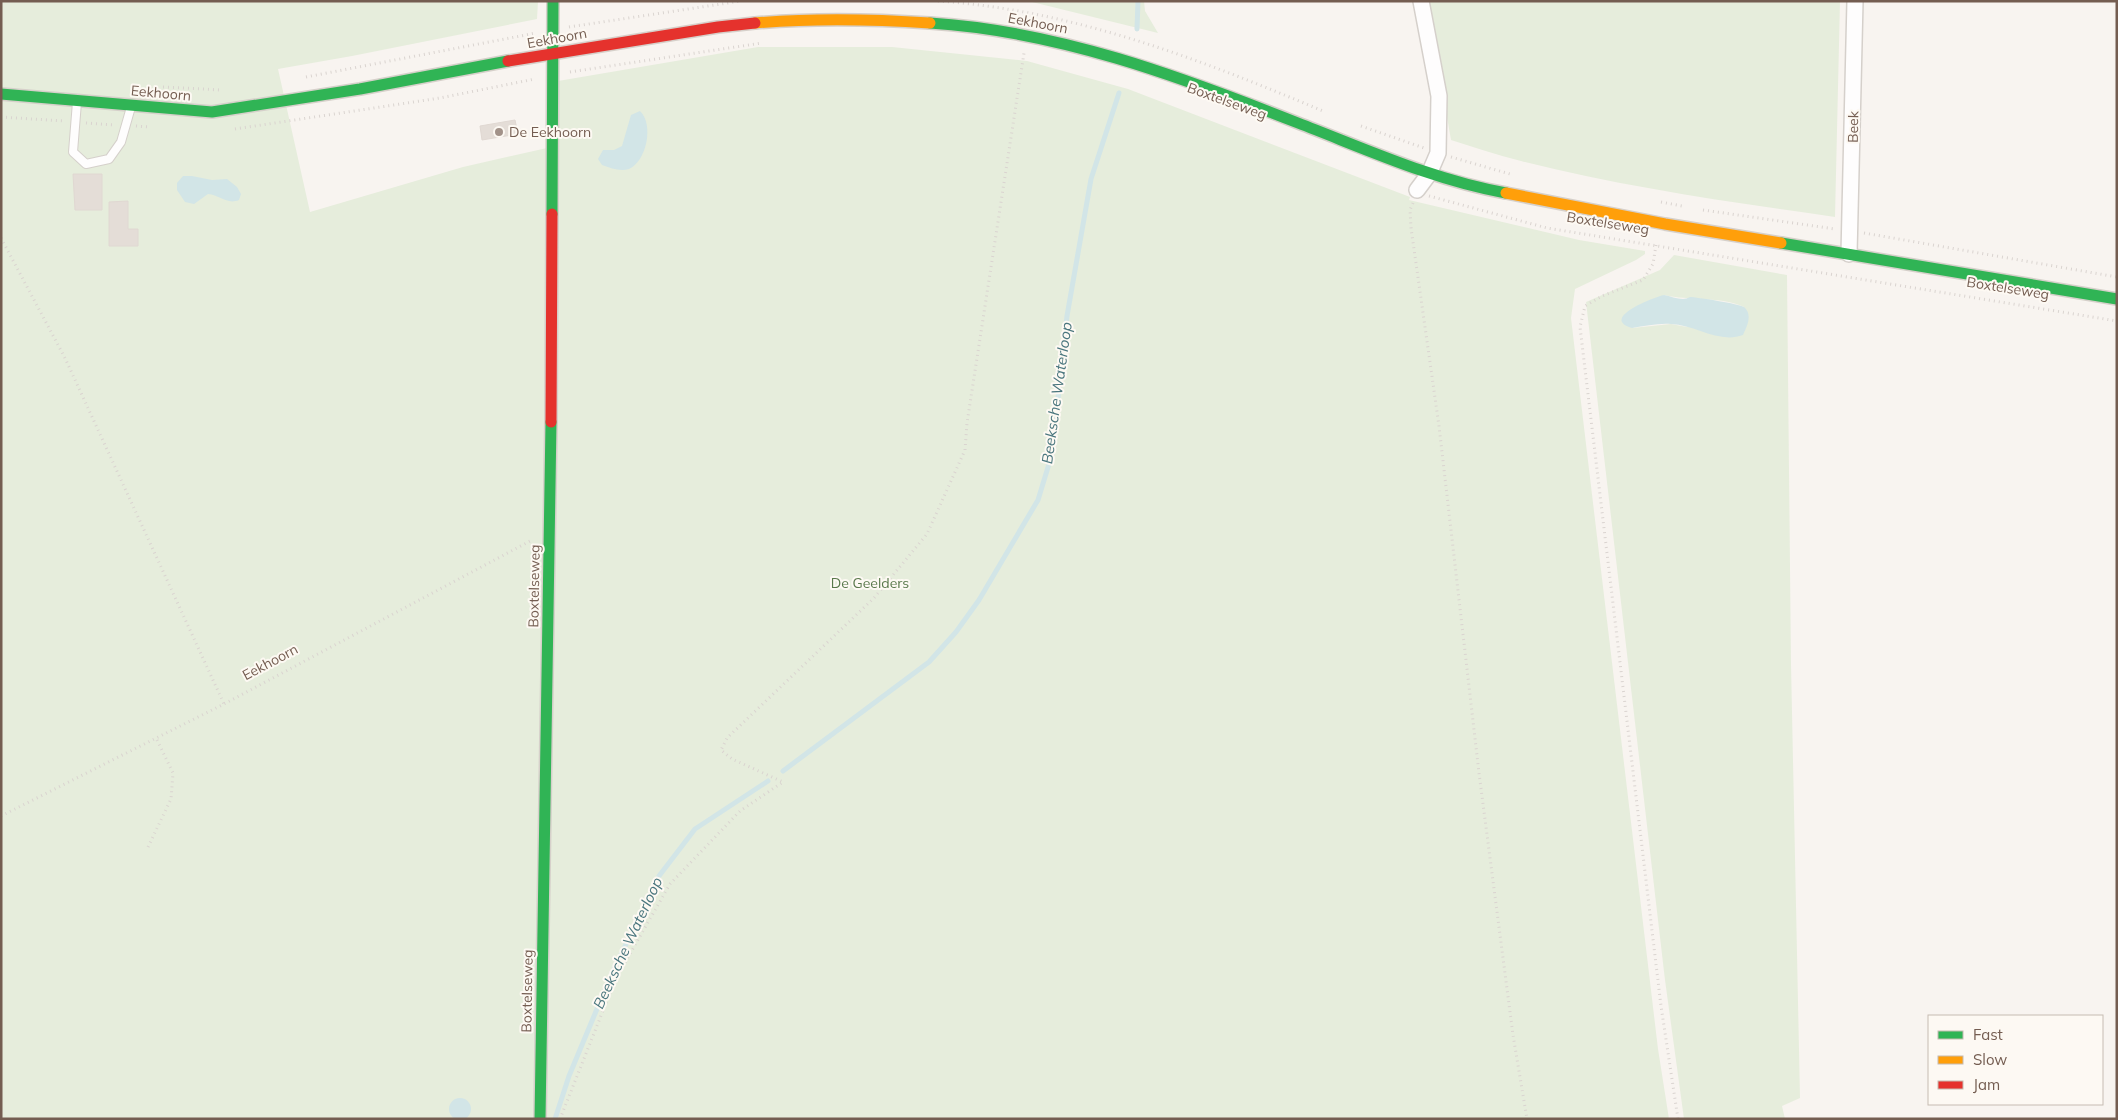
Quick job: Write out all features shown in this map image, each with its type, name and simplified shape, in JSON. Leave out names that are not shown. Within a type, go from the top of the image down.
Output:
[{"type":"main road","name":"Boxtelseweg","points":[[540,1119],[550,530],[553,1]]},
{"type":"main road","name":"Eekhoorn","points":[[1,94],[212,112],[360,89],[552,53],[718,27],[798,19],[898,20],[963,25],[1026,35],[1117,57]]},
{"type":"main road","name":"Boxtelseweg","points":[[1117,57],[1230,96],[1429,174],[1488,190],[1666,224],[2117,299]]},
{"type":"street","points":[[1417,190],[1429,174],[1438,153],[1439,96],[1421,1]]},
{"type":"street","name":"Beek","points":[[1849,254],[1855,1]]},
{"type":"lane","points":[[77,100],[73,152],[86,164],[109,159],[121,142],[132,105]]},
{"type":"path","name":"Eekhoorn","points":[[301,78],[553,29],[742,1]]},
{"type":"path","name":"Eekhoorn","points":[[938,1],[1024,11],[1124,36]]},
{"type":"path","points":[[560,1119],[616,978],[670,884],[740,811],[783,782],[732,759],[721,750],[726,738],[874,598],[927,534],[965,450],[968,413],[1026,35]]},
{"type":"path","name":"Boxtelseweg","points":[[1124,36],[1232,73],[1327,112]]},
{"type":"path","name":"Eekhoorn","points":[[156,87],[223,90]]},
{"type":"path","points":[[1354,123],[1438,153],[1513,175]]},
{"type":"path","name":"Boxtelseweg","points":[[1417,190],[1435,198],[1547,228],[2117,320]]},
{"type":"path","points":[[1417,190],[1410,210],[1411,228],[1439,426],[1482,802],[1512,1025],[1527,1119]]},
{"type":"path","name":"Boxtelseweg","points":[[1653,201],[1691,208]]},
{"type":"path","name":"Boxtelseweg","points":[[1700,209],[1851,231],[2117,277]]},
{"type":"path","points":[[1,238],[65,358],[224,704]]},
{"type":"path","points":[[1656,246],[1653,264],[1643,280],[1602,296],[1585,306],[1580,327],[1661,1006],[1678,1119]]},
{"type":"path","name":"Eekhoorn","points":[[1,816],[224,704],[550,530]]},
{"type":"path","points":[[148,847],[172,799],[173,772],[156,738]]},
{"type":"green space","name":"De Geelders","points":[[1,1],[538,1],[537,19],[278,69],[310,212],[463,167],[547,148],[558,81],[758,47],[892,47],[1027,61],[1128,89],[1410,197],[1409,200],[1579,240],[1645,251],[1645,254],[1636,260],[1575,289],[1571,318],[1658,1049],[1669,1119],[1,1119]]},
{"type":"green space","points":[[1028,1],[1144,1],[1145,11],[1158,33]]},
{"type":"green space","points":[[1427,1],[1840,1],[1835,217],[1716,200],[1598,179],[1512,159],[1451,140]]},
{"type":"green space","points":[[1674,255],[1787,275],[1791,664],[1800,1098],[1782,1106],[1785,1119],[1684,1119],[1665,980],[1586,302],[1660,270]],"holes":[[[1664,295],[1725,301],[1744,307],[1687,327],[1671,324],[1632,328]]]},
{"type":"shaded area","points":[[640,111],[647,124],[647,133],[644,151],[640,158],[635,165],[626,170],[602,165],[598,159],[603,150],[614,150],[622,146],[631,115]]},
{"type":"shaded area","points":[[183,176],[212,180],[227,179],[237,187],[241,194],[239,200],[227,201],[208,194],[194,204],[185,202],[177,190],[177,183]]},
{"type":"shaded area","points":[[1664,295],[1681,299],[1690,297],[1709,299],[1744,307],[1749,317],[1743,335],[1734,337],[1716,336],[1689,327],[1671,324],[1632,328],[1624,324],[1622,319],[1632,308]]},
{"type":"shaded area","points":[[460,1098],[468,1101],[471,1109],[468,1117],[460,1120],[452,1117],[449,1109],[452,1101]]},
{"type":"building","points":[[515,120],[518,134],[482,140],[480,126]]},
{"type":"building","points":[[73,174],[102,174],[102,210],[75,210]]},
{"type":"building","points":[[128,201],[128,229],[138,229],[138,246],[109,246],[109,202]]},
{"type":"waterway","name":"Beeksche Waterloop","points":[[1137,29],[1138,1]]},
{"type":"waterway","name":"Beeksche Waterloop","points":[[783,771],[929,662],[956,632],[979,600],[1038,500],[1052,454],[1067,316],[1091,179],[1119,93]]},
{"type":"waterway","name":"Beeksche Waterloop","points":[[555,1119],[569,1076],[612,973],[659,876],[695,829],[768,781]]},
{"type":"traffic: fast","points":[[552,214],[553,1]]},
{"type":"traffic: fast","points":[[930,23],[1025,35],[1117,58],[1208,89],[1426,172],[1506,193]]},
{"type":"traffic: fast","points":[[1,94],[212,112],[360,89],[508,61]]},
{"type":"traffic: fast","points":[[1781,243],[2117,299]]},
{"type":"traffic: fast","points":[[540,1119],[551,422]]},
{"type":"traffic: slow","points":[[755,23],[799,20],[930,23]]},
{"type":"traffic: slow","points":[[1506,193],[1665,224],[1781,243]]},
{"type":"traffic: jam","points":[[508,61],[718,27],[755,23]]},
{"type":"traffic: jam","points":[[551,422],[552,214]]},
{"type":"place","name":"De Eekhoorn","points":[[499,132]]}]
